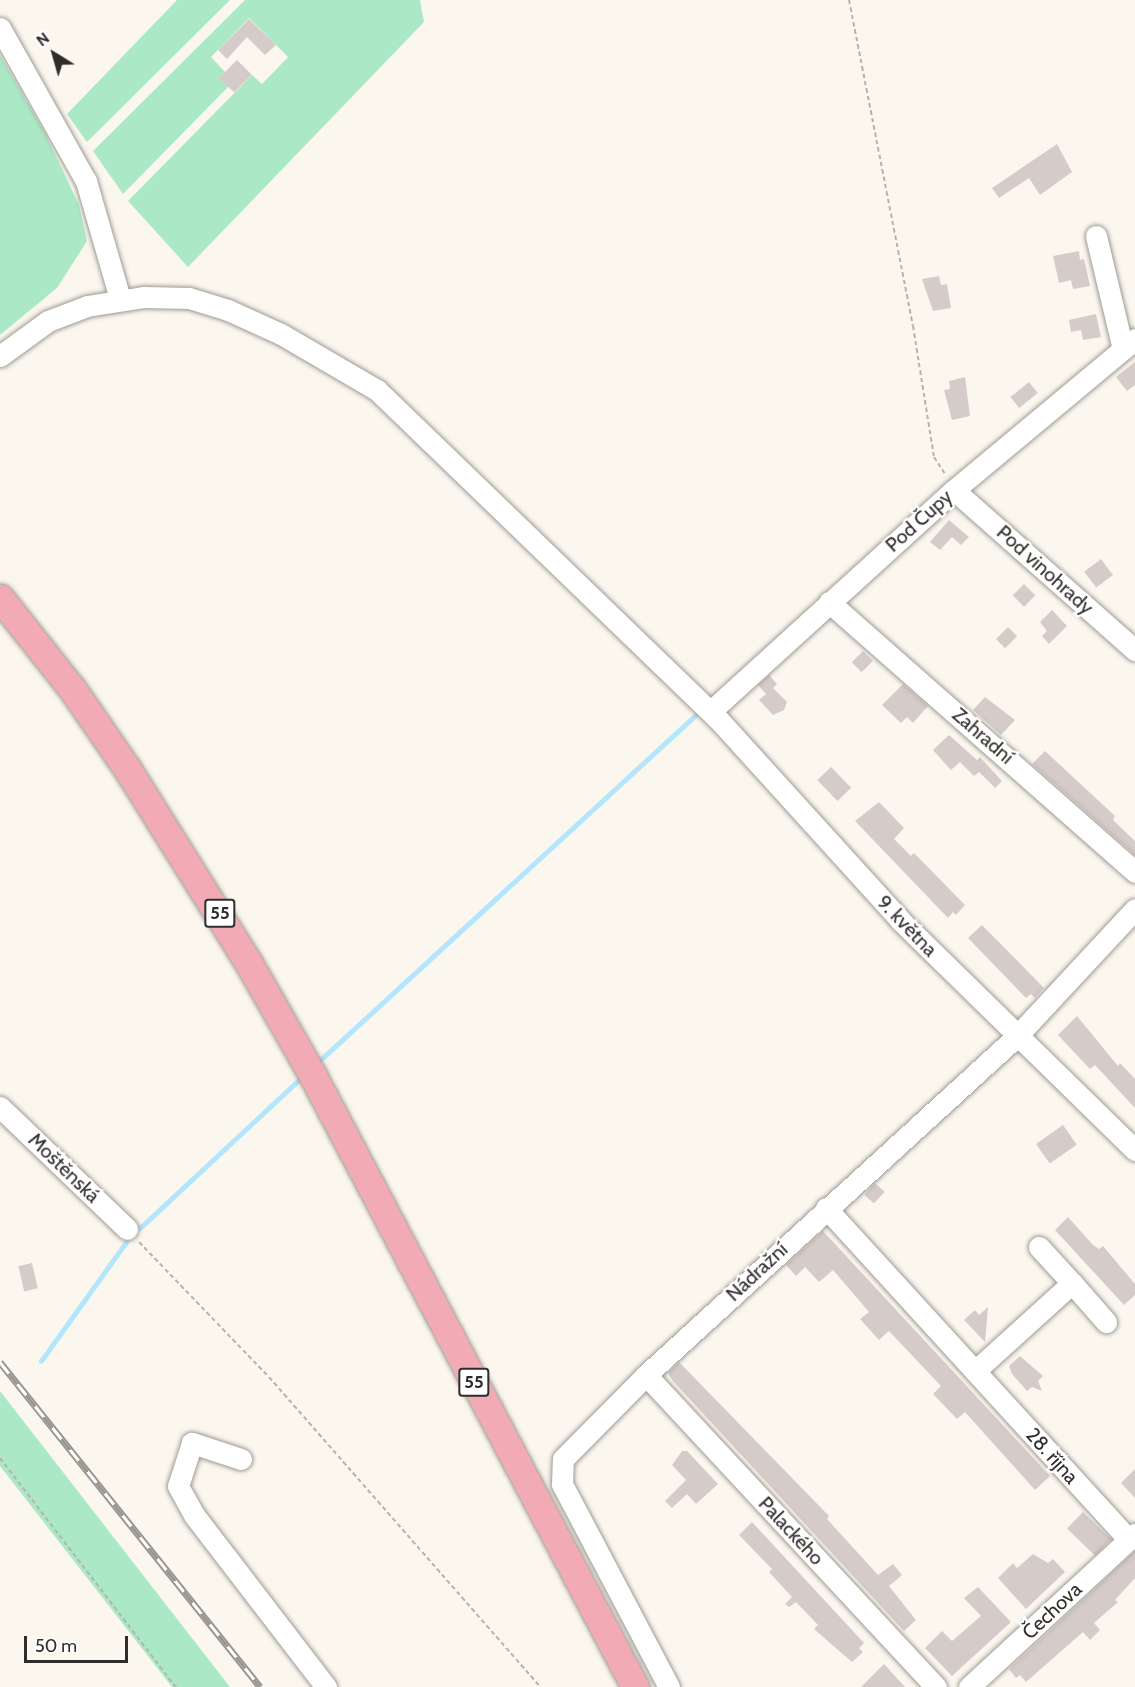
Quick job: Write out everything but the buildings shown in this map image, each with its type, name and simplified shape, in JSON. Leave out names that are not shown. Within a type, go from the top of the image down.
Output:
[{"type":"main road","name":"55","points":[[0,598],[73,690],[160,818],[309,1068],[635,1687]]},
{"type":"street","points":[[0,28],[86,181],[120,299]]},
{"type":"street","points":[[1096,236],[1129,344]]},
{"type":"street","name":"9. května","points":[[0,356],[48,321],[87,306],[120,299],[189,298],[228,310],[312,350],[377,390],[711,711],[876,895],[1135,1150]]},
{"type":"street","name":"Pod Čupy","points":[[711,711],[954,490],[1129,344]]},
{"type":"street","name":"Pod vinohrady","points":[[954,490],[1135,650]]},
{"type":"street","name":"Zahradní","points":[[829,602],[1135,872]]},
{"type":"street","name":"Nádražní","points":[[669,1687],[562,1484],[560,1473],[572,1445],[826,1208],[1017,1035],[1135,909]]},
{"type":"street","name":"Moštěnská","points":[[0,1107],[127,1229]]},
{"type":"street","name":"28. října","points":[[826,1208],[975,1371],[1132,1537]]},
{"type":"street","points":[[1039,1247],[1106,1322]]},
{"type":"street","points":[[975,1371],[1072,1283]]},
{"type":"street","name":"Palackého","points":[[646,1375],[936,1687]]},
{"type":"street","points":[[241,1459],[192,1443],[178,1486],[194,1515],[326,1687]]},
{"type":"street","name":"Čechova","points":[[969,1687],[1132,1537]]},
{"type":"path","points":[[849,0],[913,326],[934,457],[954,490]]},
{"type":"path","points":[[127,1229],[269,1377],[540,1687]]},
{"type":"path","points":[[0,1458],[176,1687]]},
{"type":"green space","points":[[177,0],[230,0],[87,142],[67,114]]},
{"type":"green space","points":[[245,0],[420,0],[424,22],[188,267],[128,201],[252,75],[262,84],[288,57],[249,18],[211,57],[225,72],[220,77],[229,86],[123,194],[93,151]]},
{"type":"green space","points":[[0,55],[45,133],[79,205],[87,241],[57,288],[0,335]]},
{"type":"green space","points":[[0,1391],[230,1687],[172,1687],[0,1466]]},
{"type":"waterway","points":[[316,1064],[700,711]]},
{"type":"waterway","points":[[140,1228],[303,1076]]},
{"type":"waterway","points":[[41,1361],[127,1241]]},
{"type":"railway","points":[[0,1362],[260,1687]]}]
